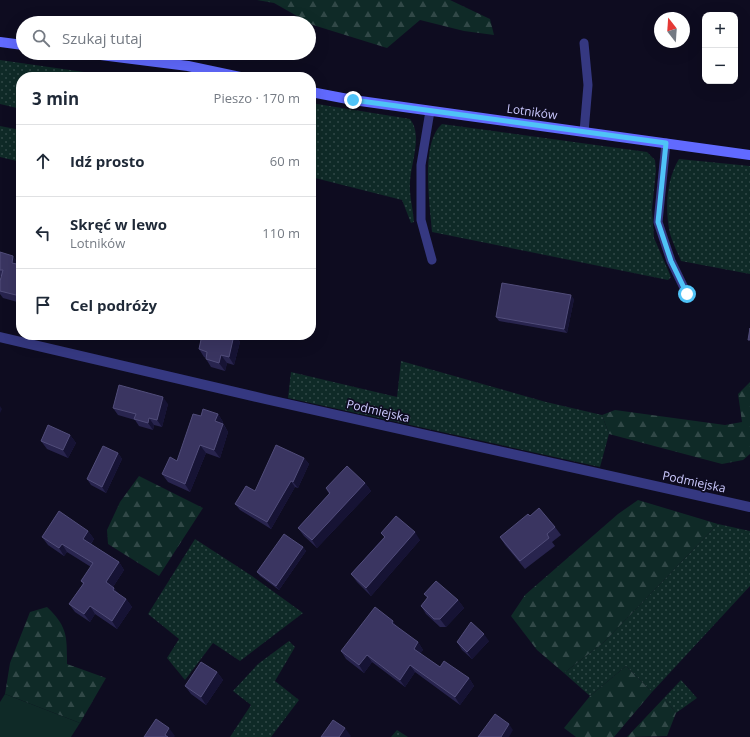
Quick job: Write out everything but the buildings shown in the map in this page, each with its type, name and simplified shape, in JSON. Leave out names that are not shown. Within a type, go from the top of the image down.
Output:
[{"type":"street","points":[[0,42],[16,44]]},
{"type":"street","points":[[140,60],[188,66],[216,72]]},
{"type":"street","name":"Lotników","points":[[316,93],[353,100],[750,155]]},
{"type":"street","name":"Podmiejska","points":[[0,337],[294,406],[750,507]]},
{"type":"lane","points":[[584,43],[588,85],[584,132]]},
{"type":"lane","points":[[430,111],[421,165],[421,220],[432,260]]},
{"type":"lane","points":[[666,143],[658,222],[671,261],[687,294]]},
{"type":"green space","points":[[257,0],[450,0],[490,19],[494,35],[464,31],[420,20],[387,48],[316,26],[316,16],[297,16],[274,3]]},
{"type":"green space","points":[[0,60],[84,72],[16,72],[16,108],[0,104]]},
{"type":"green space","points":[[316,104],[410,119],[414,125],[416,133],[410,187],[414,222],[411,223],[402,200],[316,178]]},
{"type":"green space","points":[[442,124],[647,152],[655,160],[656,171],[652,209],[654,238],[671,277],[668,280],[432,232],[428,191],[429,159],[435,133]]},
{"type":"green space","points":[[0,126],[16,129],[16,161],[0,157]]},
{"type":"green space","points":[[679,159],[750,166],[750,274],[681,261],[670,233],[667,211],[668,192],[672,175]]},
{"type":"green space","points":[[401,361],[546,402],[602,415],[609,434],[600,467],[288,398],[291,372],[397,397]]},
{"type":"green space","points":[[750,382],[750,454],[743,460],[722,464],[609,434],[602,415],[615,410],[725,425],[742,422],[738,394]]},
{"type":"green space","points":[[139,476],[203,508],[159,576],[108,544],[107,530],[120,502]]},
{"type":"green space","points":[[638,500],[718,524],[604,642],[564,673],[537,650],[511,616],[525,595],[618,514]]},
{"type":"green space","points":[[718,524],[750,531],[750,586],[652,692],[626,666],[590,696],[564,673],[604,642]]},
{"type":"green space","points":[[195,539],[252,576],[303,613],[240,661],[213,643],[185,680],[167,658],[179,639],[148,614]]},
{"type":"green space","points":[[47,607],[63,627],[67,647],[67,664],[106,678],[80,723],[5,694],[10,663],[30,612]]},
{"type":"green space","points":[[289,641],[295,647],[275,681],[299,700],[271,737],[230,737],[251,705],[233,691],[258,664]]},
{"type":"green space","points":[[626,666],[652,692],[614,737],[576,737],[564,728],[590,696]]},
{"type":"green space","points":[[681,680],[697,698],[676,713],[664,698]]},
{"type":"green space","points":[[5,694],[80,723],[71,737],[0,737],[0,702]]},
{"type":"green space","points":[[664,698],[676,713],[667,736],[627,737]]},
{"type":"green space","points":[[397,730],[408,737],[391,737]]},
{"type":"route","points":[[353,100],[666,143],[658,222],[671,261],[687,294]]}]
